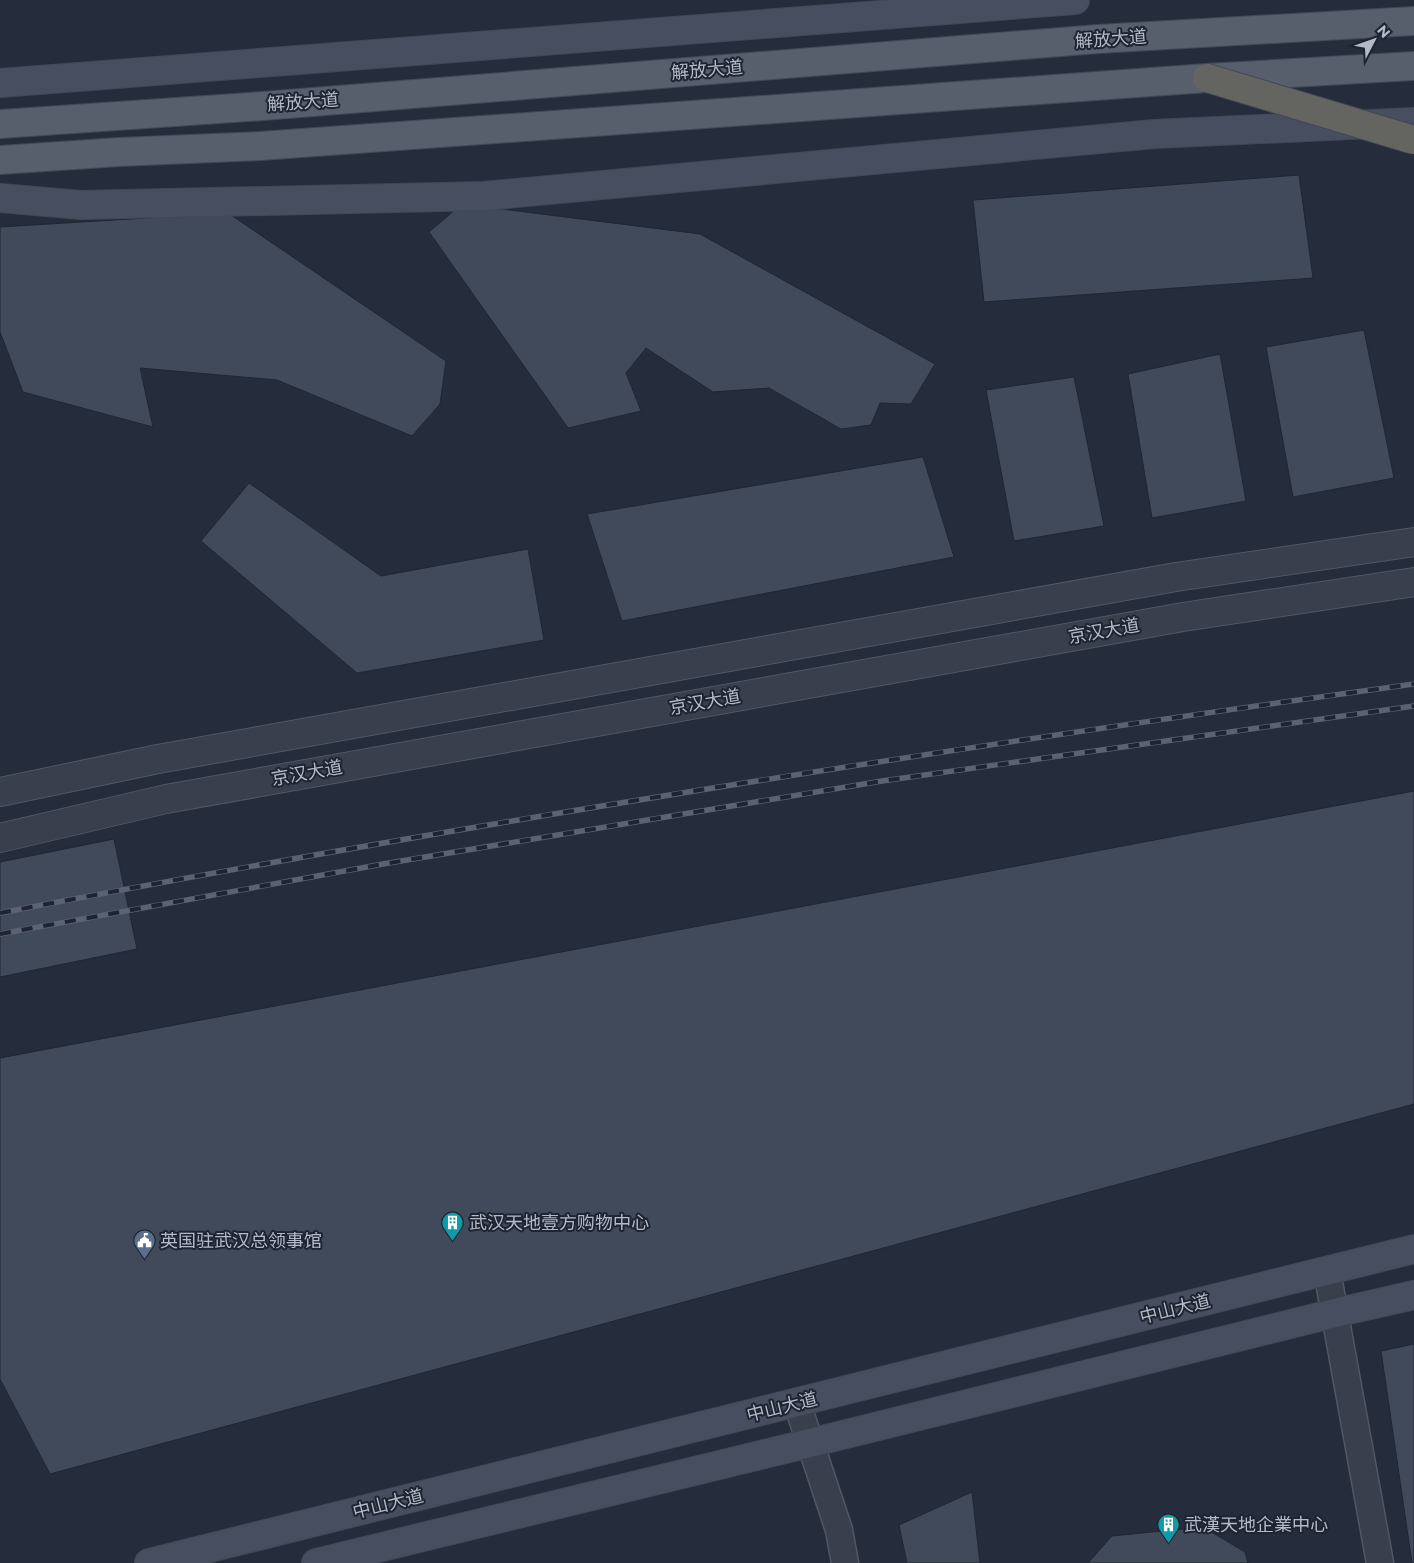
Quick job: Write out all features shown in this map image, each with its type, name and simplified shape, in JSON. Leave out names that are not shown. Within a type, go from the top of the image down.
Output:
[{"type":"highway","points":[[1207,78],[1414,140]]},
{"type":"main road","points":[[0,83],[1075,0]]},
{"type":"main road","name":"解放大道","points":[[0,124],[263,106],[1098,40],[1414,21]]},
{"type":"main road","points":[[0,160],[119,152],[260,146],[1207,78],[1414,66]]},
{"type":"main road","points":[[0,198],[81,205],[484,196],[1154,134],[1414,122]]},
{"type":"main road","name":"中山大道","points":[[149,1563],[1414,1249]]},
{"type":"main road","points":[[316,1563],[1414,1295]]},
{"type":"street","points":[[0,792],[158,759],[1176,577],[1414,542]]},
{"type":"street","name":"京汉大道","points":[[0,838],[166,799],[1182,617],[1414,582]]},
{"type":"street","points":[[1327,1270],[1380,1563]]},
{"type":"street","points":[[797,1403],[839,1530],[845,1563]]},
{"type":"building","points":[[1299,175],[1313,278],[984,302],[973,200]]},
{"type":"building","points":[[462,204],[700,234],[935,364],[911,404],[880,403],[871,425],[841,429],[769,388],[713,392],[646,348],[626,373],[641,411],[568,428],[429,232]]},
{"type":"building","points":[[228,213],[446,361],[440,404],[412,436],[277,380],[140,368],[153,427],[23,392],[0,332],[0,227]]},
{"type":"building","points":[[1364,330],[1394,478],[1293,497],[1266,347]]},
{"type":"building","points":[[1220,354],[1246,501],[1152,518],[1128,374]]},
{"type":"building","points":[[1074,377],[1104,526],[1014,541],[986,390]]},
{"type":"building","points":[[923,457],[954,557],[622,621],[587,514]]},
{"type":"building","points":[[249,483],[381,576],[528,549],[544,640],[357,673],[201,541]]},
{"type":"building","name":"武汉天地壹方购物中心","points":[[1414,791],[1414,1104],[50,1474],[0,1379],[0,1058]]},
{"type":"building","points":[[114,839],[137,949],[0,977],[0,862]]},
{"type":"building","points":[[1414,1344],[1414,1563],[1412,1563],[1381,1351]]},
{"type":"building","points":[[972,1492],[980,1563],[907,1563],[899,1525]]},
{"type":"building","name":"武漢天地企業中心","points":[[1203,1527],[1245,1552],[1248,1563],[1088,1563],[1112,1536]]},
{"type":"railway","points":[[0,913],[352,848],[706,789],[882,761],[1414,684]]},
{"type":"railway","points":[[0,934],[383,864],[882,781],[1414,706]]},
{"type":"place","name":"武汉天地壹方购物中心","points":[[453,1242]]},
{"type":"place","name":"英国驻武汉总领事馆","points":[[144,1260]]},
{"type":"place","name":"武漢天地企業中心","points":[[1168,1544]]}]
